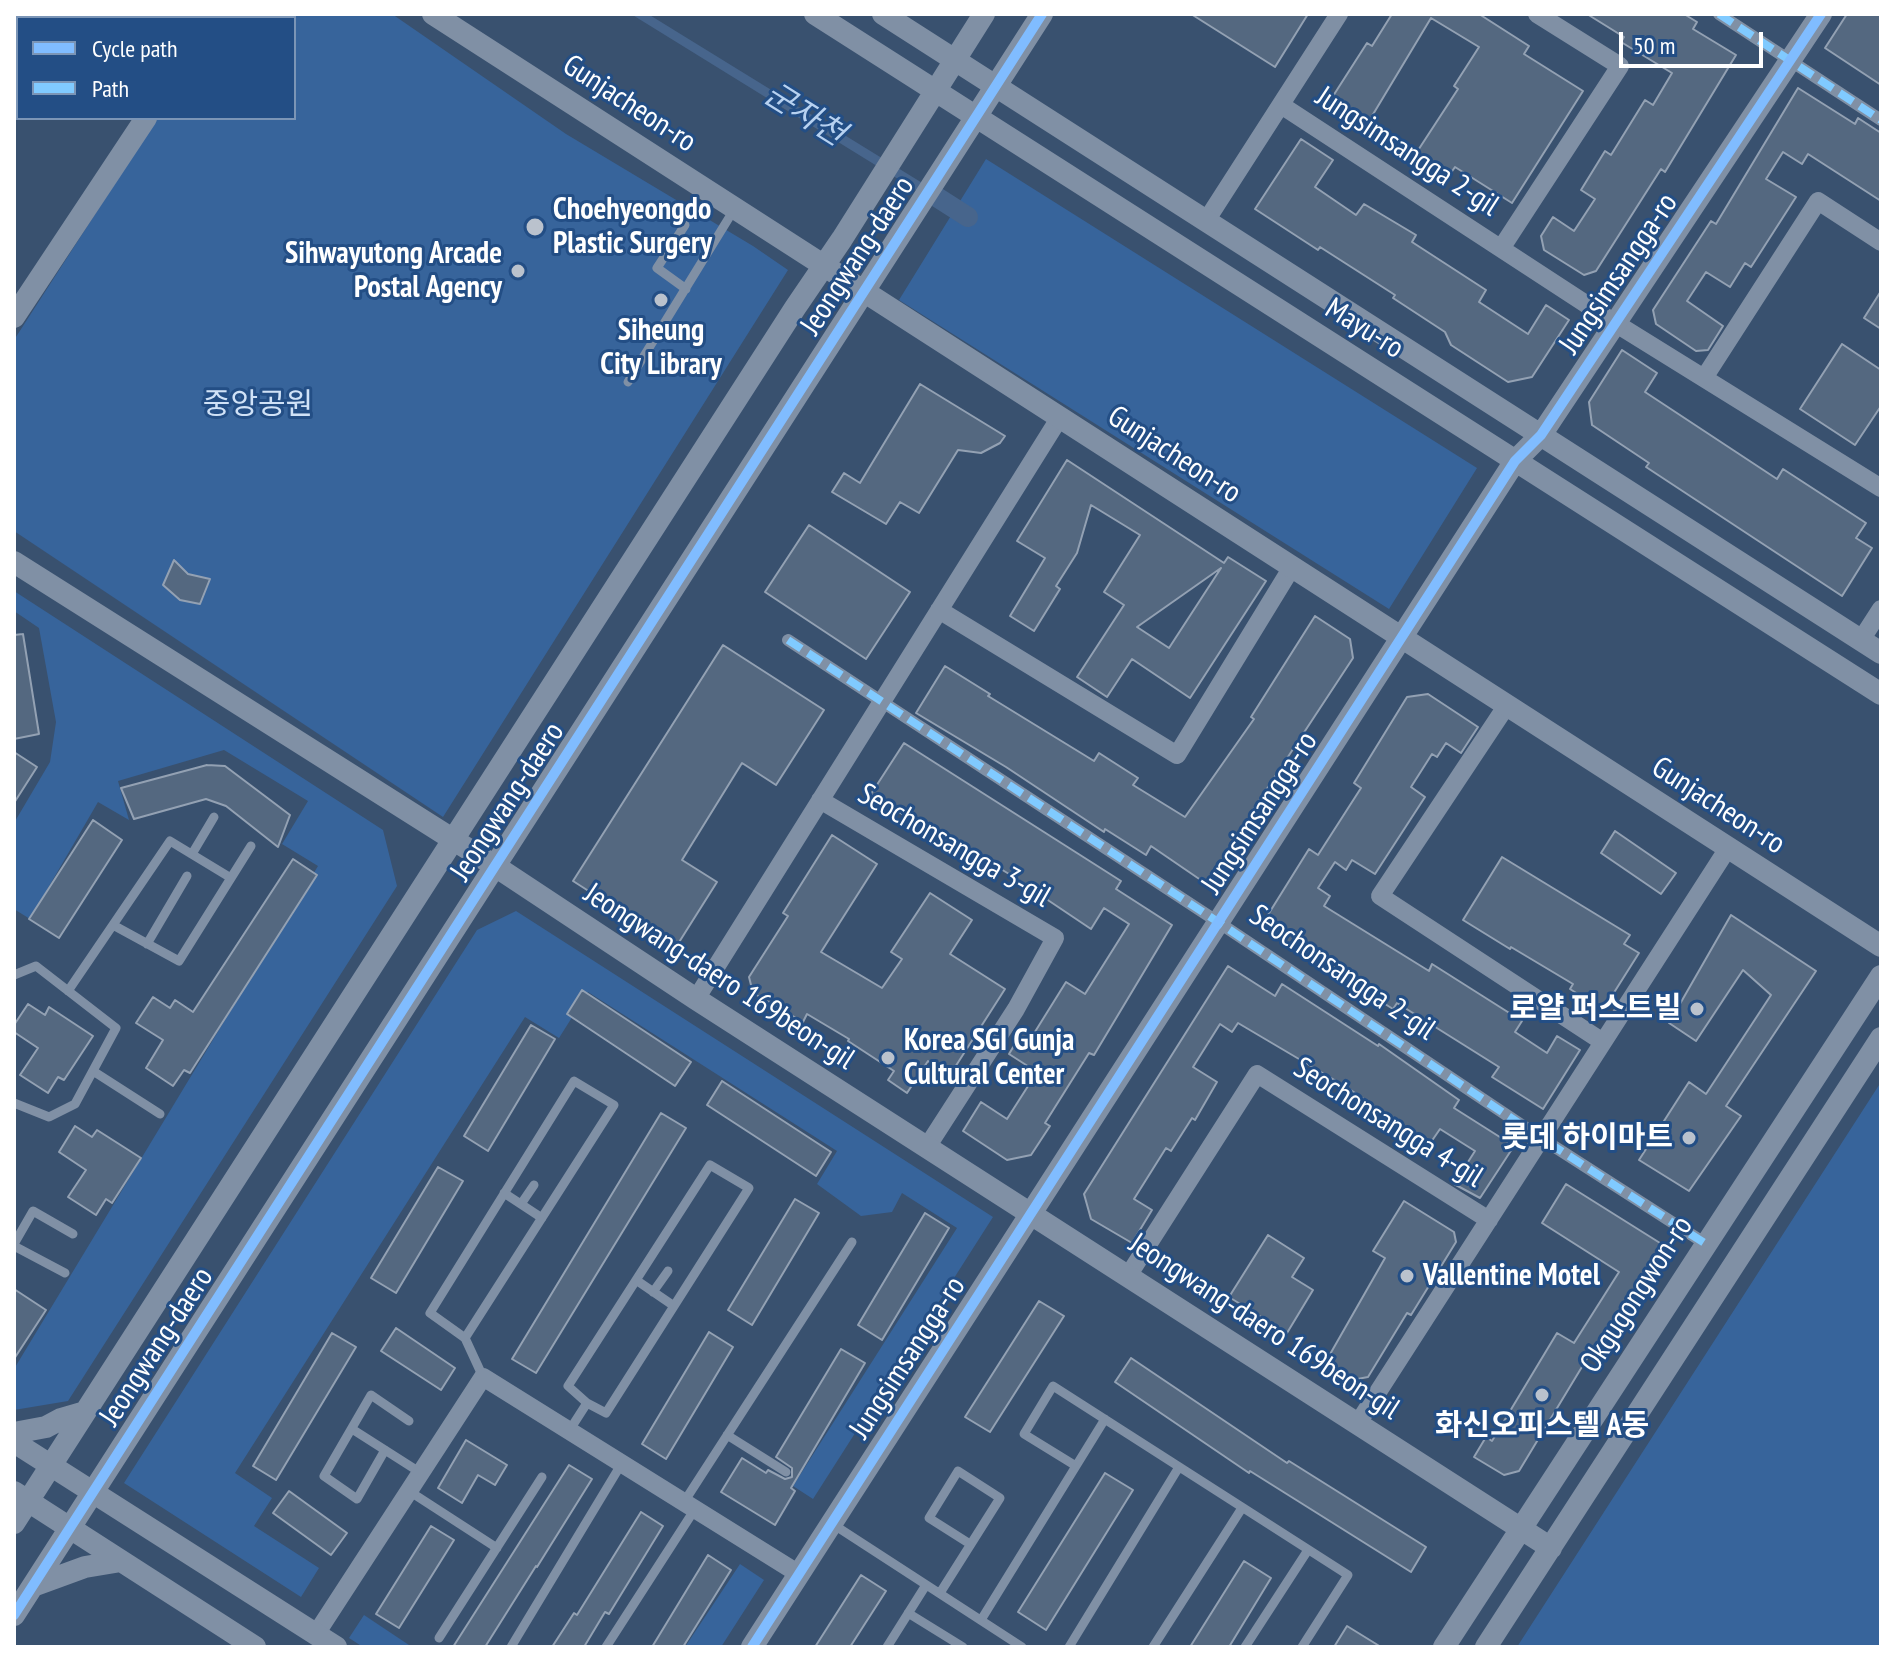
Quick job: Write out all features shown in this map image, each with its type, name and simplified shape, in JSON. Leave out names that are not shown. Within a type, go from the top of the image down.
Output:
[{"type":"street","name":"Gunjacheon-ro","points":[[433,14],[1881,946]]},
{"type":"street","name":"Mayu-ro","points":[[815,14],[1881,694]]},
{"type":"street","name":"Mayu-ro","points":[[883,14],[1881,653]]},
{"type":"street","name":"Jeongwang-daero","points":[[14,1523],[21,1497],[50,1466],[984,14]]},
{"type":"street","name":"Jeongwang-daero","points":[[14,1615],[1042,14]]},
{"type":"street","name":"Jungsimsangga 2-gil","points":[[1206,221],[1339,14]]},
{"type":"street","name":"Jungsimsangga 2-gil","points":[[1502,247],[1620,66],[1537,14]]},
{"type":"street","points":[[1719,14],[1881,120]]},
{"type":"street","name":"Jungsimsangga-ro","points":[[752,1647],[1515,461],[1541,435],[1821,14]]},
{"type":"street","name":"Jungsimsangga 2-gil","points":[[1281,105],[1615,323],[1881,488]]},
{"type":"street","points":[[14,317],[145,120]]},
{"type":"street","points":[[1704,378],[1818,201],[1881,242]]},
{"type":"street","name":"Seochonsangga 3-gil","points":[[696,999],[1060,417]]},
{"type":"street","name":"Jeongwang-daero 169beon-gil","points":[[14,562],[453,839],[696,999],[1551,1548]]},
{"type":"street","points":[[939,610],[1177,755],[1292,567]]},
{"type":"street","points":[[1861,640],[1881,609]]},
{"type":"street","name":"Seochonsangga 2-gil","points":[[788,640],[1706,1244]]},
{"type":"street","points":[[1507,705],[1380,896],[1603,1042]]},
{"type":"street","name":"Seochonsangga 3-gil","points":[[820,800],[1055,938],[1016,1009],[927,1147]]},
{"type":"street","name":"Seochonsangga 4-gil","points":[[1358,1423],[1728,848]]},
{"type":"street","name":"Okgugongwon-ro","points":[[1444,1647],[1881,976]]},
{"type":"street","points":[[1486,1647],[1881,1038]]},
{"type":"street","name":"Seochonsangga 4-gil","points":[[1128,1276],[1257,1074],[1489,1220]]},
{"type":"street","points":[[316,1634],[483,1377],[799,1574]]},
{"type":"street","points":[[14,1433],[46,1427],[85,1412]]},
{"type":"street","points":[[14,1442],[336,1647]]},
{"type":"street","points":[[21,1497],[255,1647]]},
{"type":"street","points":[[33,1586],[85,1567],[121,1561]]},
{"type":"lane","points":[[628,382],[735,208]]},
{"type":"lane","points":[[685,225],[657,268],[686,289]]},
{"type":"lane","points":[[192,854],[214,817]]},
{"type":"lane","points":[[68,991],[170,841],[231,878]]},
{"type":"lane","points":[[113,925],[179,961],[251,846]]},
{"type":"lane","points":[[147,944],[187,876]]},
{"type":"lane","points":[[14,975],[36,966],[116,1028],[75,1104],[49,1117],[14,1103]]},
{"type":"lane","points":[[93,1071],[160,1114]]},
{"type":"lane","points":[[465,1338],[614,1105],[574,1081],[430,1313],[465,1338],[483,1377]]},
{"type":"lane","points":[[710,1165],[749,1188],[674,1306],[606,1413],[587,1403],[568,1386],[710,1165]]},
{"type":"lane","points":[[521,1204],[534,1185]]},
{"type":"lane","points":[[504,1193],[542,1218]]},
{"type":"lane","points":[[65,1273],[14,1245],[33,1211],[73,1234]]},
{"type":"lane","points":[[606,1647],[727,1435],[852,1242]]},
{"type":"lane","points":[[653,1292],[668,1271]]},
{"type":"lane","points":[[636,1280],[674,1306]]},
{"type":"lane","points":[[1076,1466],[1024,1434],[1053,1386],[1348,1575],[1302,1647]]},
{"type":"lane","points":[[385,1450],[357,1499],[324,1476],[371,1395],[409,1421]]},
{"type":"lane","points":[[569,1431],[587,1403]]},
{"type":"lane","points":[[981,1620],[1105,1419]]},
{"type":"lane","points":[[352,1429],[421,1473]]},
{"type":"lane","points":[[727,1435],[786,1472]]},
{"type":"lane","points":[[511,1647],[622,1463]]},
{"type":"lane","points":[[1069,1647],[1179,1467]]},
{"type":"lane","points":[[940,1593],[1000,1498],[958,1471],[929,1518],[970,1544]]},
{"type":"lane","points":[[439,1638],[542,1477]]},
{"type":"lane","points":[[409,1491],[497,1548]]},
{"type":"lane","points":[[1153,1647],[1242,1508]]},
{"type":"lane","points":[[831,1523],[1022,1647]]},
{"type":"lane","points":[[1245,1647],[1308,1550]]},
{"type":"lane","points":[[887,1647],[926,1585]]},
{"type":"lane","points":[[908,1613],[963,1647]]},
{"type":"green space","name":"중앙공원","points":[[392,14],[566,134],[788,270],[443,817],[14,531],[14,340],[156,120],[296,120],[296,16],[223,16]]},
{"type":"green space","points":[[986,159],[1477,468],[1389,609],[899,300]]},
{"type":"green space","points":[[14,591],[383,830],[397,886],[68,1401],[14,1410],[14,1369],[318,866],[282,844],[308,801],[224,750],[118,781],[129,820],[98,802],[30,919],[14,909],[14,823],[50,762],[56,722],[39,628],[14,611]]},
{"type":"green space","points":[[516,911],[993,1217],[813,1499],[793,1486],[957,1228],[902,1193],[892,1212],[861,1216],[817,1184],[837,1151],[588,992],[559,1038],[525,1017],[235,1473],[272,1498],[254,1526],[319,1568],[301,1597],[124,1483],[477,930]]},
{"type":"green space","points":[[1881,1082],[1881,1647],[1517,1647]]},
{"type":"green space","points":[[740,1564],[764,1580],[721,1647],[685,1647]]},
{"type":"green space","points":[[364,1615],[412,1647],[363,1647],[349,1638]]},
{"type":"water","points":[[631,14],[648,14],[958,205],[953,213]]},
{"type":"building","points":[[1191,14],[1308,14],[1275,67]]},
{"type":"building","points":[[1392,14],[1479,14],[1529,46],[1524,54],[1583,91],[1512,203],[1455,167],[1446,180],[1413,158],[1458,89],[1454,86],[1479,47],[1431,18],[1363,131],[1326,107],[1367,43],[1372,46]]},
{"type":"building","points":[[1587,14],[1684,14],[1697,22],[1693,29],[1736,55],[1665,172],[1661,169],[1596,271],[1584,275],[1544,250],[1541,236],[1553,217],[1574,231],[1595,199],[1581,190],[1605,151],[1611,155],[1645,100],[1653,105],[1672,73],[1621,42],[1624,37]]},
{"type":"building","points":[[1847,14],[1881,14],[1881,85],[1825,48]]},
{"type":"building","points":[[1798,88],[1855,124],[1858,118],[1881,133],[1881,201],[1808,154],[1802,164],[1783,152],[1766,179],[1796,197],[1751,267],[1745,263],[1730,287],[1706,272],[1687,301],[1723,326],[1708,350],[1696,351],[1656,324],[1653,310],[1711,221],[1716,224]]},
{"type":"building","points":[[1301,139],[1333,160],[1315,187],[1356,215],[1364,204],[1416,235],[1412,242],[1486,290],[1479,302],[1528,334],[1546,305],[1569,320],[1532,377],[1508,382],[1451,345],[1445,332],[1393,298],[1395,295],[1255,209]]},
{"type":"building","points":[[1881,291],[1881,329],[1864,318]]},
{"type":"building","points":[[1842,344],[1881,370],[1881,406],[1855,445],[1800,409]]},
{"type":"building","points":[[1622,350],[1657,373],[1645,392],[1777,479],[1783,469],[1866,523],[1856,538],[1872,548],[1842,596],[1646,467],[1649,463],[1592,425],[1589,402]]},
{"type":"building","points":[[920,384],[1005,436],[1000,443],[981,453],[958,450],[919,513],[900,502],[886,524],[832,492],[844,473],[860,483]]},
{"type":"building","points":[[1067,460],[1224,563],[1228,557],[1266,581],[1190,698],[1132,659],[1107,697],[1077,677],[1124,605],[1104,592],[1140,535],[1091,505],[1077,553],[1056,586],[1060,589],[1034,631],[1010,616],[1045,558],[1017,541]],"holes":[[[1221,568],[1169,648],[1137,627]]]},
{"type":"building","points":[[809,525],[910,592],[866,659],[765,592]]},
{"type":"building","points":[[174,560],[188,574],[210,579],[200,604],[180,600],[163,585]]},
{"type":"building","points":[[1315,616],[1350,639],[1353,658],[1251,813],[1254,815],[1208,885],[1151,846],[1146,855],[1105,829],[1104,832],[1006,767],[916,713],[945,666],[1094,761],[1099,753],[1138,778],[1133,785],[1185,817],[1254,719],[1251,717]]},
{"type":"building","points":[[23,634],[39,734],[14,739],[14,635]]},
{"type":"building","points":[[723,645],[824,710],[776,785],[742,763],[682,860],[717,882],[676,947],[573,881]]},
{"type":"building","points":[[1428,694],[1478,727],[1461,753],[1446,743],[1437,757],[1432,754],[1411,787],[1425,797],[1375,874],[1352,860],[1346,870],[1335,862],[1318,888],[1330,896],[1324,906],[1429,971],[1432,964],[1522,1021],[1515,1032],[1547,1053],[1557,1036],[1580,1050],[1543,1109],[1492,1077],[1499,1067],[1397,1003],[1393,1009],[1261,926],[1309,849],[1318,855],[1361,788],[1354,783],[1407,697]]},
{"type":"building","points":[[904,743],[1121,881],[1116,889],[1172,925],[1094,1055],[1089,1053],[1045,1123],[1050,1126],[1031,1155],[1007,1160],[963,1131],[981,1102],[1007,1119],[1037,1072],[1009,1054],[1024,1029],[1033,1035],[1066,982],[1085,994],[1129,924],[1104,908],[1091,929],[1009,874],[950,838],[947,843],[871,794]]},
{"type":"building","points":[[14,752],[37,767],[14,803]]},
{"type":"building","points":[[207,765],[225,766],[290,815],[278,847],[226,806],[206,799],[134,819],[121,788]]},
{"type":"building","points":[[93,820],[122,840],[59,938],[29,919]]},
{"type":"building","points":[[1615,831],[1676,873],[1661,894],[1601,853]]},
{"type":"building","points":[[832,835],[877,864],[821,952],[882,988],[902,959],[891,952],[930,893],[972,920],[950,954],[1005,989],[950,1075],[928,1061],[907,1093],[888,1080],[894,1071],[849,1039],[807,1014],[803,1022],[753,993],[749,977],[788,916],[783,913]]},
{"type":"building","points":[[1502,857],[1630,935],[1624,944],[1639,953],[1603,1010],[1570,989],[1573,984],[1463,920]]},
{"type":"building","points":[[293,859],[317,875],[190,1073],[184,1070],[173,1086],[146,1068],[163,1040],[136,1023],[153,997],[170,1008],[175,1000],[193,1012]]},
{"type":"building","name":"로얄 퍼스트빌","points":[[1731,915],[1816,971],[1726,1106],[1741,1116],[1689,1191],[1639,1160],[1689,1082],[1706,1094],[1771,995],[1743,970],[1696,1041],[1669,1023]]},
{"type":"building","points":[[1228,966],[1275,996],[1282,984],[1379,1044],[1459,1100],[1454,1108],[1514,1146],[1480,1198],[1454,1184],[1475,1151],[1440,1129],[1429,1145],[1348,1088],[1238,1023],[1232,1032],[1220,1024],[1193,1067],[1217,1082],[1195,1120],[1192,1118],[1171,1151],[1166,1148],[1134,1199],[1152,1210],[1132,1243],[1091,1219],[1084,1194]]},
{"type":"building","points":[[582,990],[691,1062],[675,1086],[567,1014]]},
{"type":"building","points":[[28,1004],[45,1015],[49,1007],[93,1036],[64,1080],[58,1077],[48,1093],[20,1075],[38,1048],[14,1032],[14,1025]]},
{"type":"building","points":[[531,1025],[555,1039],[488,1151],[464,1136]]},
{"type":"building","points":[[722,1081],[831,1152],[816,1176],[707,1105]]},
{"type":"building","points":[[661,1113],[686,1128],[536,1373],[512,1359]]},
{"type":"building","points":[[75,1126],[92,1137],[97,1130],[141,1158],[112,1203],[106,1199],[96,1215],[68,1197],[86,1170],[59,1152]]},
{"type":"building","points":[[438,1167],[463,1181],[396,1293],[371,1278]]},
{"type":"building","points":[[1566,1184],[1668,1248],[1606,1348],[1597,1342],[1519,1471],[1504,1475],[1474,1457],[1486,1437],[1492,1441],[1557,1333],[1574,1343],[1619,1272],[1542,1223]]},
{"type":"building","points":[[795,1199],[819,1213],[752,1325],[728,1310]]},
{"type":"building","points":[[1404,1201],[1454,1232],[1456,1242],[1368,1377],[1352,1380],[1325,1363],[1385,1258],[1373,1251]]},
{"type":"building","points":[[925,1213],[949,1228],[882,1340],[858,1325]]},
{"type":"building","points":[[1268,1235],[1304,1258],[1292,1277],[1313,1290],[1287,1333],[1229,1297]]},
{"type":"building","points":[[14,1289],[46,1310],[14,1359]]},
{"type":"building","points":[[1039,1301],[1064,1316],[990,1432],[965,1417]]},
{"type":"building","points":[[396,1328],[455,1368],[441,1390],[381,1351]]},
{"type":"building","points":[[709,1332],[733,1347],[666,1459],[642,1444]]},
{"type":"building","points":[[332,1333],[356,1347],[276,1480],[253,1466]]},
{"type":"building","points":[[841,1349],[865,1363],[791,1488],[795,1491],[775,1525],[721,1492],[742,1458],[766,1473],[768,1470],[785,1479],[792,1477],[792,1468],[776,1457]]},
{"type":"building","points":[[1131,1358],[1287,1463],[1289,1461],[1426,1547],[1411,1572],[1249,1473],[1115,1382]]},
{"type":"building","points":[[466,1440],[507,1465],[495,1485],[478,1475],[462,1503],[438,1488]]},
{"type":"building","points":[[569,1465],[592,1479],[537,1567],[485,1647],[453,1647]]},
{"type":"building","points":[[1105,1473],[1133,1490],[1046,1630],[1018,1612]]},
{"type":"building","points":[[289,1491],[347,1533],[331,1555],[273,1513]]},
{"type":"building","points":[[641,1512],[663,1526],[609,1614],[605,1612],[584,1647],[552,1647],[574,1613],[577,1615]]},
{"type":"building","points":[[431,1526],[454,1540],[399,1628],[376,1614]]},
{"type":"building","points":[[708,1555],[731,1570],[683,1647],[652,1647]]},
{"type":"building","points":[[1244,1561],[1271,1578],[1229,1647],[1190,1647]]},
{"type":"building","points":[[861,1575],[886,1591],[850,1647],[815,1647]]},
{"type":"building","points":[[1347,1626],[1381,1647],[1334,1647]]},
{"type":"waterway","name":"군자천","points":[[932,194],[968,217]]},
{"type":"marked path","points":[[1719,14],[1881,120]]},
{"type":"marked path","points":[[788,640],[1706,1244]]},
{"type":"cycle path","points":[[14,1615],[1042,14]]},
{"type":"cycle path","points":[[752,1647],[1515,461],[1541,435],[1821,14]]},
{"type":"place","name":"Choehyeongdo Plastic Surgery","points":[[535,227]]},
{"type":"place","name":"Sihwayutong Arcade Postal Agency","points":[[518,271]]},
{"type":"place","name":"Siheung City Library","points":[[661,300]]},
{"type":"place","name":"로얄 퍼스트빌","points":[[1697,1009]]},
{"type":"place","name":"Korea SGI Gunja Cultural Center","points":[[888,1058]]},
{"type":"place","name":"롯데 하이마트","points":[[1689,1138]]},
{"type":"place","name":"Vallentine Motel","points":[[1407,1276]]},
{"type":"place","name":"화신오피스텔 A동","points":[[1542,1395]]}]
